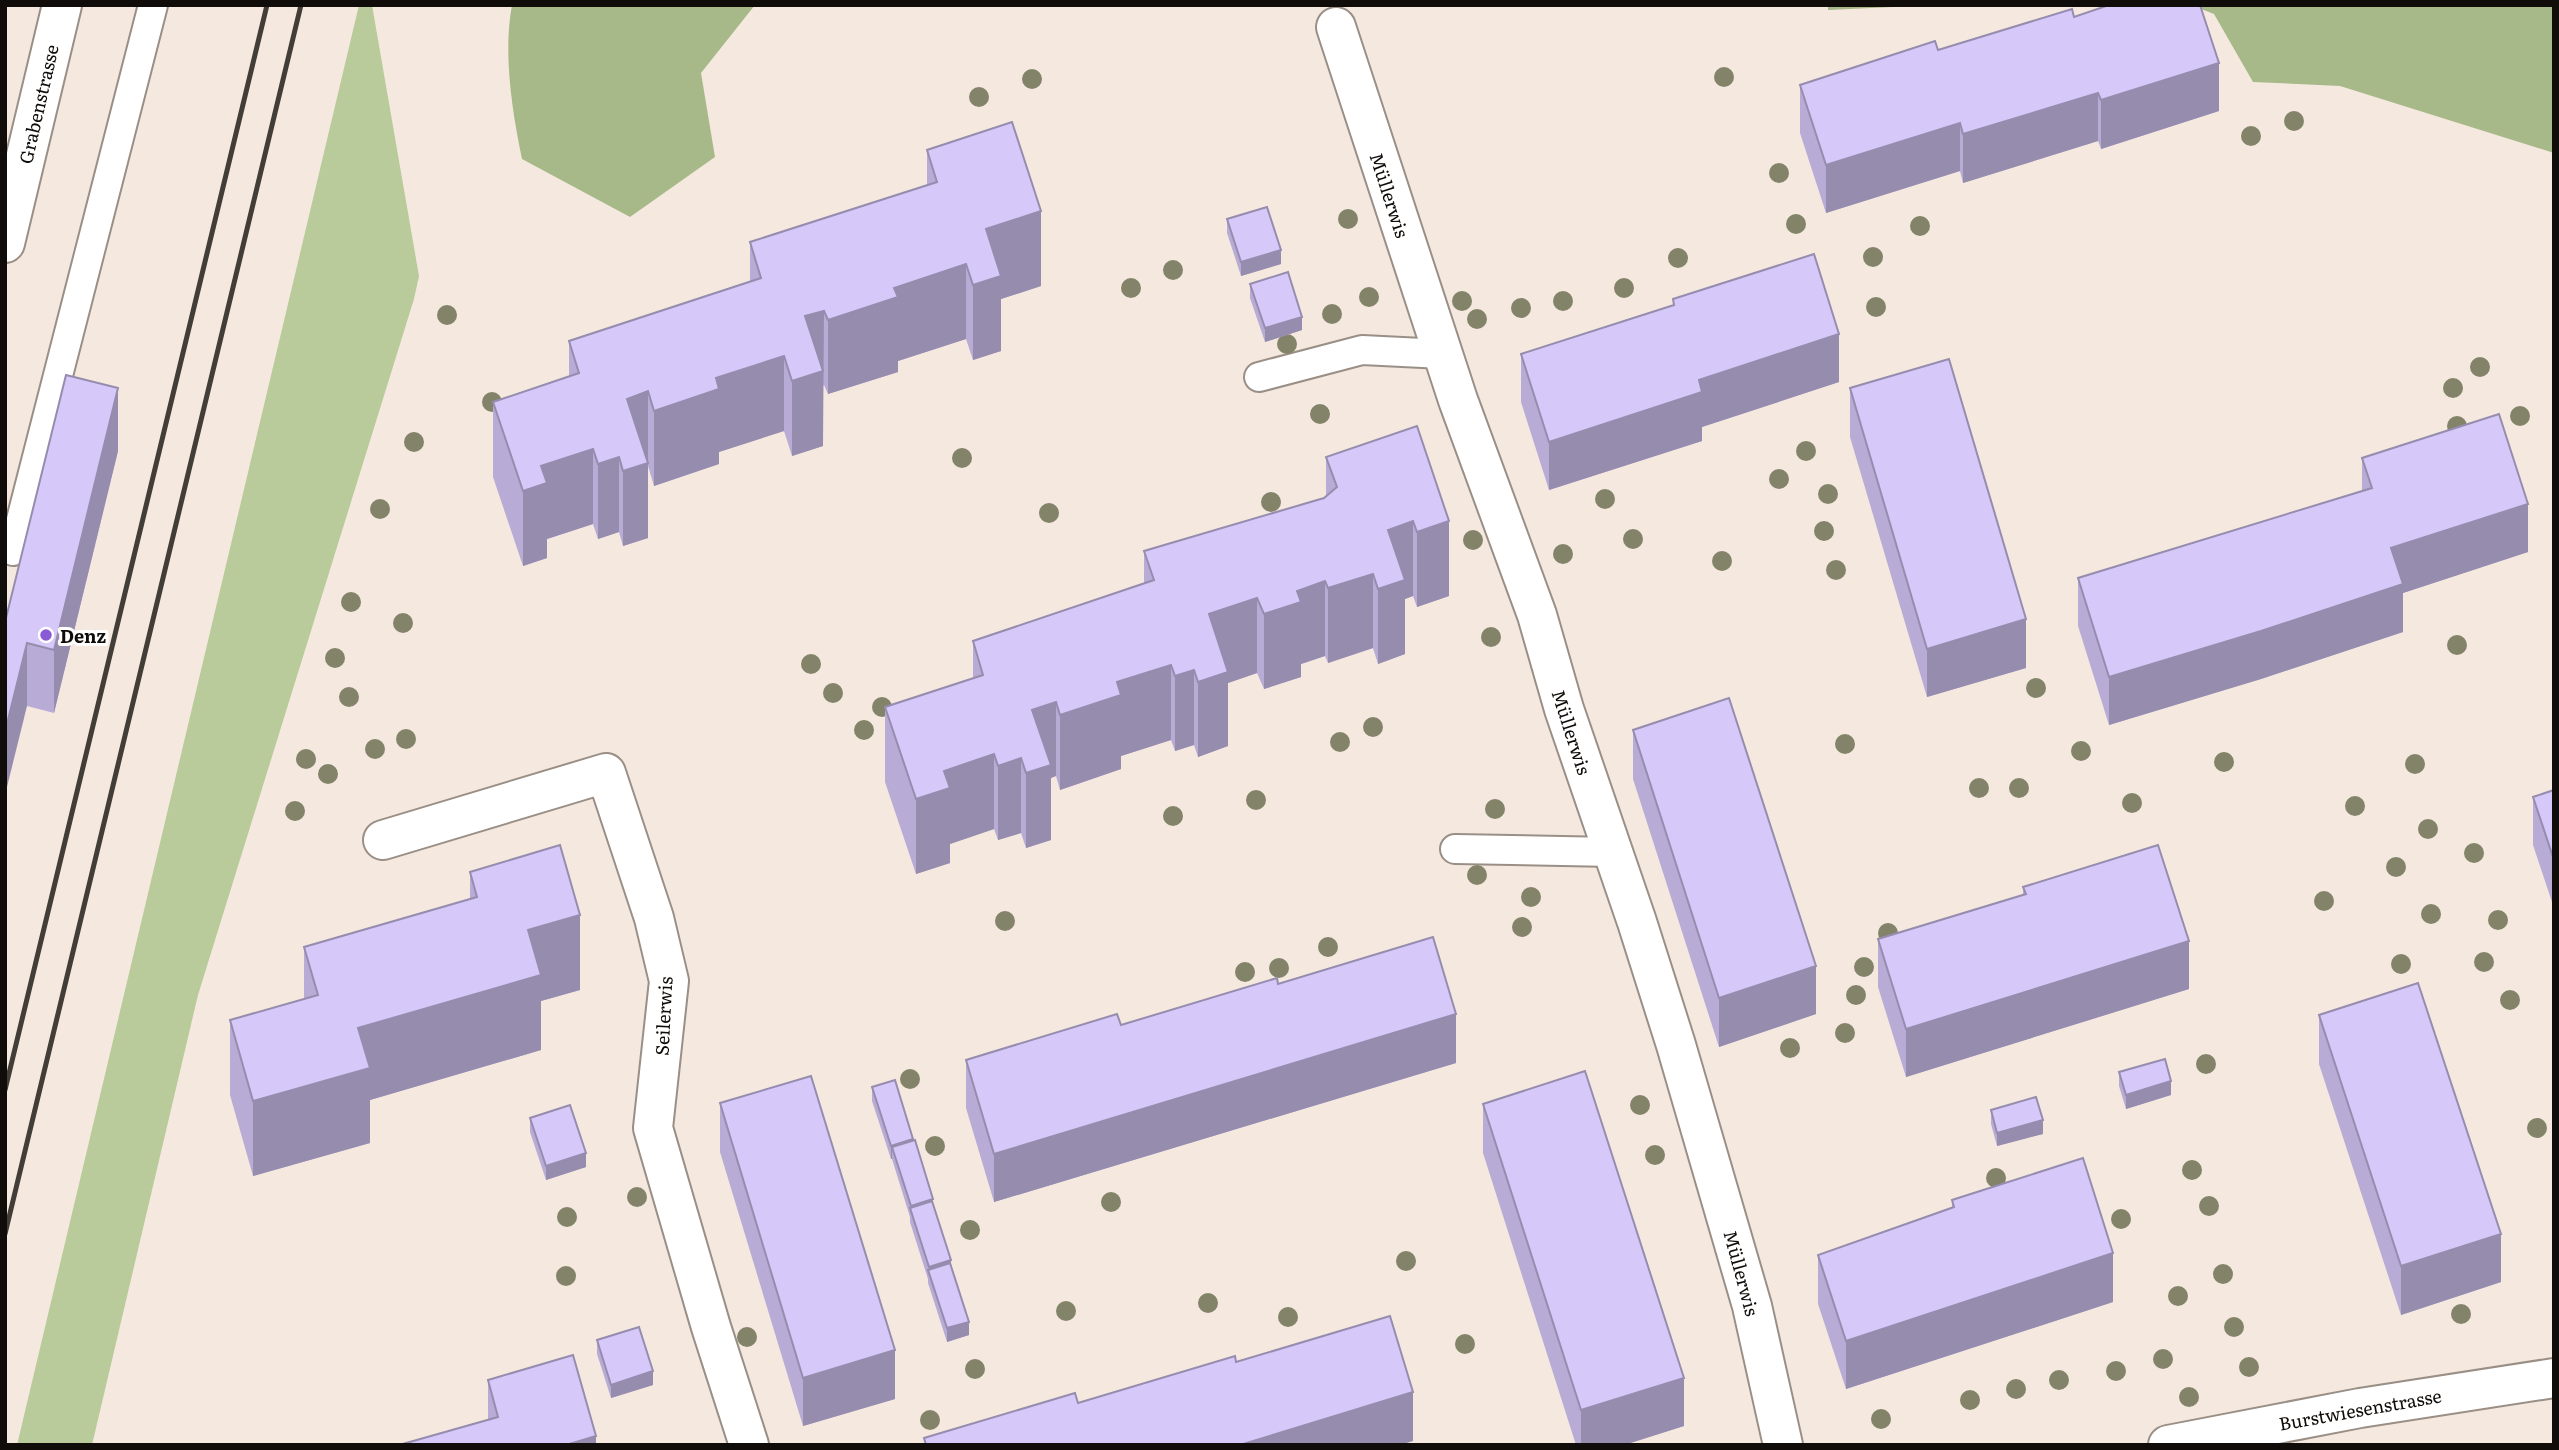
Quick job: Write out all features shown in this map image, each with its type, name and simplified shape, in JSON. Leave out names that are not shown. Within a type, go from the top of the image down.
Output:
[{"type":"street","name":"Grabenstrasse","points":[[5,243],[62,5]]},
{"type":"street","name":"Müllerwis","points":[[1336,27],[1443,354],[1533,604],[1564,709],[1676,1045],[1752,1306],[1783,1445]]},
{"type":"street","name":"Seilerwis","points":[[383,840],[606,773],[653,918],[669,981],[653,1128],[711,1327],[749,1445]]},
{"type":"street","name":"Burstwiesenstrasse","points":[[2168,1445],[2360,1408],[2554,1378]]},
{"type":"lane","points":[[5,547],[13,551],[153,5]]},
{"type":"lane","points":[[1259,377],[1362,350],[1443,354]]},
{"type":"lane","points":[[1455,849],[1613,852]]},
{"type":"green space","points":[[359,5],[372,5],[419,276],[414,299],[198,995],[92,1445],[17,1445]]},
{"type":"green space","points":[[512,5],[755,5],[701,73],[715,157],[630,217],[522,159],[512,102],[509,62]]},
{"type":"green space","points":[[1828,5],[1937,5],[1828,10]]},
{"type":"green space","points":[[2191,5],[2554,5],[2554,153],[2340,86],[2253,82],[2214,14]]},
{"type":"building","points":[[2109,5],[2200,5],[2219,63],[2101,100],[2098,93],[1963,134],[1960,123],[1826,165],[1800,85],[1935,41],[1938,50],[2072,9],[2074,17]]},
{"type":"building","points":[[1012,122],[1041,211],[986,229],[1001,276],[973,285],[966,264],[894,288],[898,297],[828,320],[824,311],[805,316],[823,371],[792,381],[784,356],[716,378],[719,389],[654,411],[648,391],[627,399],[648,463],[623,471],[619,457],[598,464],[593,449],[541,466],[547,483],[523,491],[493,402],[579,373],[569,341],[761,278],[750,242],[937,182],[927,150]]},
{"type":"building","points":[[1267,207],[1281,250],[1241,262],[1227,219]]},
{"type":"building","points":[[1814,254],[1839,334],[1699,380],[1702,392],[1549,442],[1521,354],[1674,305],[1673,299]]},
{"type":"building","points":[[1288,272],[1302,317],[1265,328],[1250,284]]},
{"type":"building","points":[[1949,359],[2026,619],[1927,649],[1850,388]]},
{"type":"building","points":[[66,375],[118,388],[54,650],[27,643],[5,732],[5,622]]},
{"type":"building","points":[[2499,414],[2528,504],[2391,548],[2403,584],[2109,677],[2078,578],[2372,488],[2362,458]]},
{"type":"building","points":[[1417,426],[1449,521],[1417,532],[1413,521],[1388,530],[1405,580],[1378,589],[1373,574],[1328,588],[1325,581],[1297,591],[1301,602],[1264,614],[1257,598],[1209,614],[1228,672],[1198,682],[1194,670],[1175,676],[1171,665],[1117,682],[1121,695],[1060,715],[1056,702],[1032,710],[1051,765],[1026,773],[1021,758],[998,766],[994,754],[944,771],[950,788],[916,799],[885,707],[983,675],[973,641],[1154,580],[1144,551],[1324,498],[1337,487],[1326,457]]},
{"type":"building","points":[[1729,698],[1816,966],[1719,998],[1633,730]]},
{"type":"building","points":[[2554,790],[2554,860],[2533,797]]},
{"type":"building","points":[[560,845],[580,915],[528,930],[541,975],[358,1028],[370,1068],[253,1101],[230,1020],[318,995],[304,947],[477,897],[470,872]]},
{"type":"building","points":[[2158,845],[2189,941],[1906,1029],[1878,939],[2026,894],[2023,887]]},
{"type":"building","points":[[1433,937],[1456,1014],[994,1154],[966,1060],[1117,1014],[1121,1025],[1277,978],[1278,984]]},
{"type":"building","points":[[2418,983],[2501,1234],[2401,1266],[2319,1015]]},
{"type":"building","points":[[2165,1059],[2171,1081],[2126,1095],[2119,1072]]},
{"type":"building","points":[[1585,1071],[1684,1378],[1581,1410],[1483,1104]]},
{"type":"building","points":[[811,1076],[895,1350],[803,1378],[720,1103]]},
{"type":"building","points":[[895,1080],[913,1139],[891,1146],[872,1087]]},
{"type":"building","points":[[2036,1097],[2043,1120],[1997,1133],[1991,1110]]},
{"type":"building","points":[[570,1105],[586,1153],[546,1166],[530,1118]]},
{"type":"building","points":[[915,1140],[933,1199],[911,1206],[892,1147]]},
{"type":"building","points":[[2083,1158],[2113,1253],[1846,1341],[1818,1255],[1954,1207],[1952,1200]]},
{"type":"building","points":[[932,1201],[951,1260],[929,1267],[910,1208]]},
{"type":"building","points":[[950,1263],[969,1322],[947,1328],[928,1270]]},
{"type":"building","points":[[1390,1316],[1413,1392],[1240,1445],[926,1445],[924,1438],[1075,1393],[1078,1403],[1235,1356],[1236,1362]]},
{"type":"building","points":[[639,1327],[653,1371],[611,1385],[597,1340]]},
{"type":"building","points":[[573,1355],[596,1436],[566,1445],[399,1445],[498,1417],[488,1380]]},
{"type":"railway","points":[[5,1090],[267,5]]},
{"type":"railway","points":[[5,1234],[301,5]]},
{"type":"place","name":"Denz","points":[[46,635]]}]
